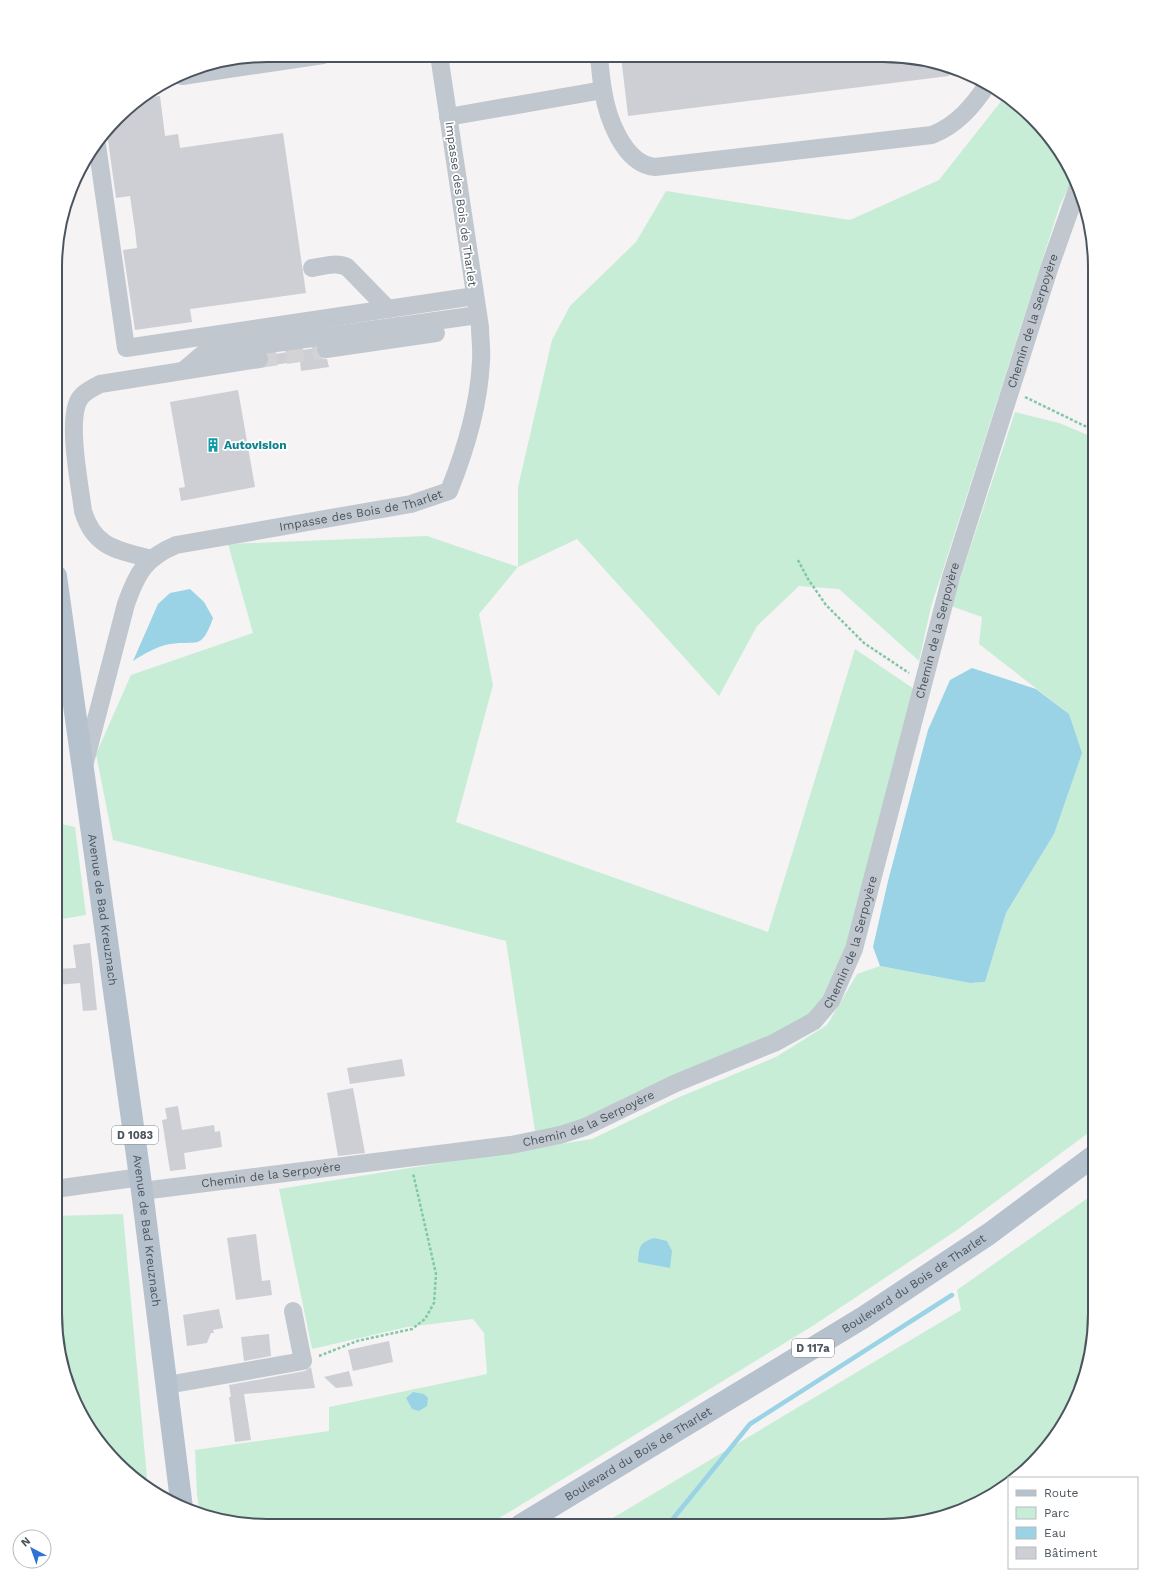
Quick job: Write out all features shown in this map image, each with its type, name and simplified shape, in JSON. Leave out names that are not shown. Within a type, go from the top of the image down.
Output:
[{"type":"main road","name":"D 1083","points":[[62,617],[84,767]]},
{"type":"main road","name":"Avenue de Bad Kreuznach","points":[[84,767],[142,1184],[181,1500]]},
{"type":"main road","name":"Boulevard du Bois de Tharlet","points":[[530,1519],[864,1317],[989,1234],[1088,1160]]},
{"type":"street","points":[[200,73],[276,62]]},
{"type":"street","name":"Impasse des Bois de Tharlet","points":[[84,767],[126,604],[132,586],[140,572],[151,559],[163,550],[176,545],[411,504],[450,491],[462,460],[475,412],[481,360],[479,321],[440,62]]},
{"type":"street","points":[[600,62],[602,90],[610,118],[619,137],[627,150],[637,161],[654,167],[932,135],[946,130],[959,120],[978,99],[984,89]]},
{"type":"street","points":[[448,117],[602,90]]},
{"type":"street","points":[[98,152],[126,348],[475,296]]},
{"type":"street","name":"Chemin de la Serpoyère","points":[[62,1189],[142,1184],[409,1158],[511,1145],[560,1136],[584,1127],[676,1083],[774,1043],[814,1021],[831,1001],[854,949],[951,577],[1049,269],[1075,196]]},
{"type":"street","points":[[312,268],[335,265],[347,267],[388,308]]},
{"type":"street","points":[[326,349],[479,321]]},
{"type":"street","points":[[183,370],[204,353],[479,321]]},
{"type":"street","points":[[151,559],[118,551],[106,545],[98,539],[86,522],[83,511],[74,437],[75,410],[80,398],[88,390],[100,384],[259,358]]},
{"type":"street","points":[[167,1385],[303,1361],[293,1311]]},
{"type":"path","points":[[1010,390],[1088,428]]},
{"type":"path","points":[[798,560],[808,579],[826,605],[864,643],[923,683]]},
{"type":"path","points":[[303,1361],[357,1342],[412,1329],[425,1319],[434,1303],[436,1274],[409,1158]]},
{"type":"green space","points":[[1002,100],[1028,122],[1046,142],[1061,165],[1070,184],[1060,205],[931,607],[919,661],[839,589],[799,586],[757,626],[719,696],[577,539],[518,567],[518,487],[552,340],[570,306],[636,242],[666,191],[850,220],[939,180]]},
{"type":"green space","points":[[1015,412],[1059,423],[1088,435],[1088,1133],[957,1230],[814,1325],[498,1519],[254,1519],[227,1515],[199,1507],[195,1450],[329,1431],[329,1407],[487,1374],[484,1333],[473,1319],[407,1327],[312,1349],[279,1189],[592,1139],[677,1098],[776,1057],[827,1025],[857,974],[880,966],[970,983],[985,982],[1006,913],[1054,834],[1069,714],[979,644],[982,617],[951,606]]},
{"type":"green space","points":[[427,536],[518,567],[479,614],[493,685],[456,822],[768,932],[855,649],[914,689],[846,956],[827,997],[813,1014],[767,1041],[576,1125],[535,1131],[506,941],[113,840],[96,754],[131,675],[253,633],[228,544]]},
{"type":"green space","points":[[62,824],[75,827],[86,915],[62,919]]},
{"type":"green space","points":[[1088,1198],[1088,1327],[1081,1367],[1067,1405],[1046,1439],[1028,1459],[1008,1477],[974,1498],[949,1508],[923,1515],[896,1519],[611,1519],[961,1310],[957,1290]]},
{"type":"green space","points":[[123,1214],[147,1480],[122,1459],[104,1439],[83,1405],[73,1380],[66,1354],[62,1327],[62,1216]]},
{"type":"water","points":[[190,589],[204,602],[213,618],[202,640],[193,643],[170,644],[160,647],[133,661],[158,604],[170,593]]},
{"type":"water","points":[[972,668],[1036,689],[1069,714],[1082,753],[1054,834],[1006,913],[985,982],[970,983],[880,966],[873,947],[888,881],[928,730],[950,680]]},
{"type":"water","points":[[654,1238],[667,1241],[672,1251],[670,1268],[638,1262],[641,1246],[645,1242]]},
{"type":"water","points":[[413,1392],[424,1394],[428,1398],[427,1406],[419,1411],[412,1409],[406,1398]]},
{"type":"building","points":[[622,62],[896,62],[923,66],[949,73],[949,76],[628,116]]},
{"type":"building","points":[[160,96],[165,136],[178,134],[180,148],[283,133],[306,293],[190,309],[192,322],[135,330],[123,250],[137,248],[135,230],[130,196],[116,198],[108,138],[122,122],[142,104],[153,97]]},
{"type":"building","points":[[316,348],[318,356],[322,359],[327,359],[329,367],[301,371],[300,361],[267,366],[269,362],[268,355]]},
{"type":"building","name":"Autovision","points":[[238,390],[255,487],[181,501],[179,488],[185,487],[170,402]]},
{"type":"building","points":[[90,943],[97,1010],[83,1011],[80,983],[62,984],[62,969],[76,968],[73,945]]},
{"type":"building","points":[[402,1059],[405,1076],[350,1084],[347,1068]]},
{"type":"building","points":[[353,1088],[365,1153],[338,1156],[327,1093]]},
{"type":"building","points":[[178,1106],[182,1130],[214,1125],[215,1132],[220,1131],[222,1147],[184,1153],[186,1169],[170,1171],[162,1120],[167,1119],[165,1108]]},
{"type":"building","points":[[256,1234],[262,1281],[270,1280],[272,1295],[236,1300],[227,1238]]},
{"type":"building","points":[[219,1309],[223,1328],[213,1330],[214,1333],[211,1333],[207,1343],[187,1346],[183,1315]]},
{"type":"building","points":[[269,1334],[271,1356],[244,1361],[241,1337]]},
{"type":"building","points":[[389,1341],[393,1362],[353,1371],[348,1350]]},
{"type":"building","points":[[311,1367],[315,1388],[244,1394],[251,1440],[235,1442],[229,1397],[231,1397],[229,1385],[305,1371]]},
{"type":"building","points":[[349,1371],[353,1386],[336,1388],[324,1377]]},
{"type":"waterway","points":[[673,1519],[750,1424],[952,1295]]},
{"type":"tunnel","points":[[259,359],[326,349]]},
{"type":"place","name":"Autovision","points":[[213,445]]}]
